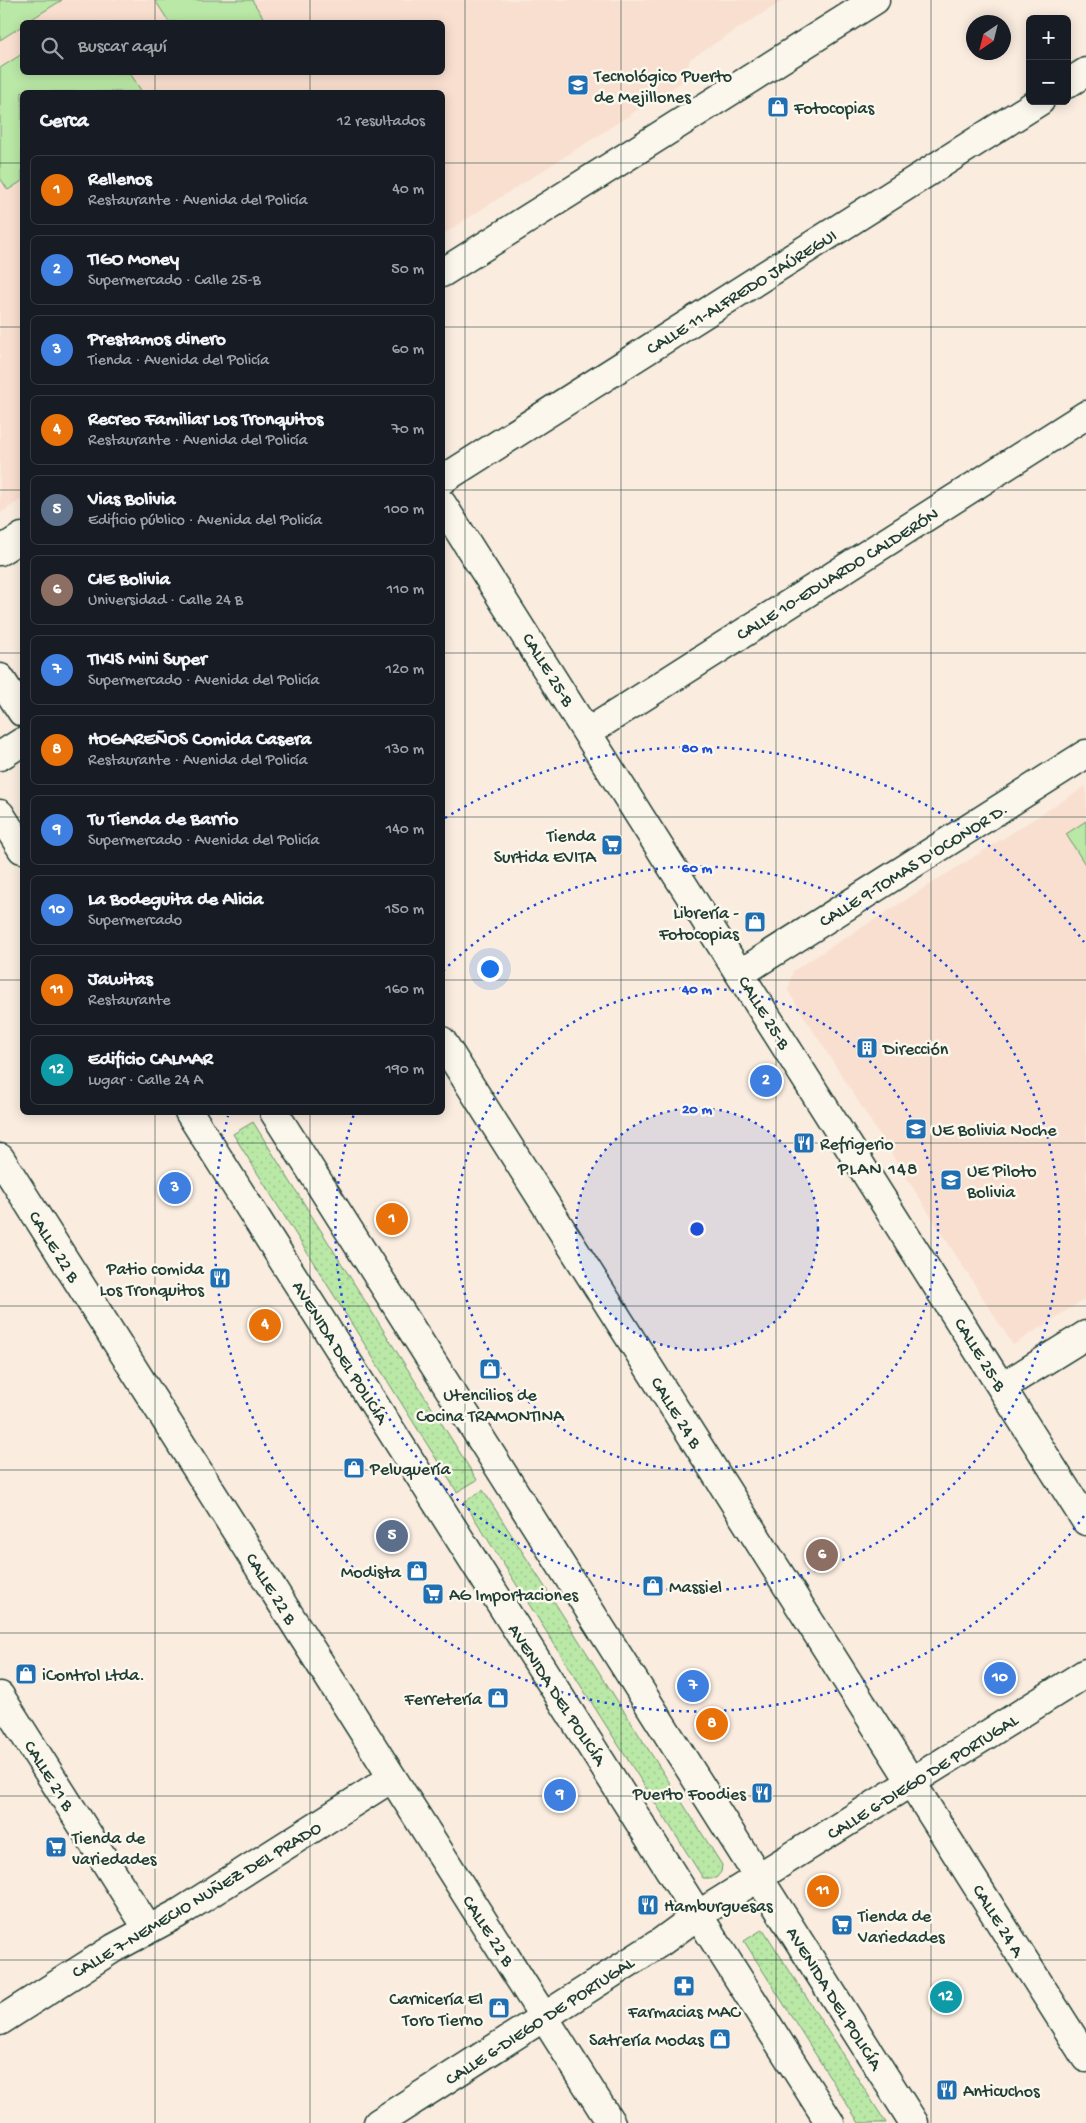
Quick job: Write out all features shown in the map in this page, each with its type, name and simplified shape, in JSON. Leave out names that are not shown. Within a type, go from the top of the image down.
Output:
[{"type":"street","points":[[445,271],[875,0]]},
{"type":"street","points":[[1071,81],[1086,72]]},
{"type":"street","name":"CALLE 11-ALFREDO JAÚREGUI","points":[[445,478],[1034,105]]},
{"type":"street","name":"CALLE 10-EDUARDO CALDERÓN","points":[[588,732],[1086,415]]},
{"type":"street","name":"CALLE 25-B","points":[[445,509],[741,973],[1086,1521]]},
{"type":"street","points":[[0,550],[20,538]]},
{"type":"street","points":[[0,678],[20,709]]},
{"type":"street","points":[[0,756],[20,743]]},
{"type":"street","name":"CALLE 9-TOMAS D'OCONOR D.","points":[[741,973],[1086,754]]},
{"type":"street","points":[[0,814],[20,846]]},
{"type":"street","name":"CALLE 24 B","points":[[445,1046],[911,1782]]},
{"type":"street","name":"AVENIDA DEL POLICÍA","points":[[191,1115],[830,2123]]},
{"type":"street","name":"AVENIDA DEL POLICÍA","points":[[276,1115],[914,2123]]},
{"type":"street","name":"CALLE 22 B","points":[[0,1158],[610,2123]]},
{"type":"street","points":[[1002,1388],[1086,1335]]},
{"type":"street","name":"CALLE 6-DIEGO DE PORTUGAL","points":[[378,2123],[661,1942],[698,1915],[1086,1673]]},
{"type":"street","name":"CALLE 21 B","points":[[0,1696],[148,1929]]},
{"type":"street","name":"CALLE 7-NEMECIO NUÑEZ DEL PRADO","points":[[0,2021],[148,1929],[180,1913],[392,1778]]},
{"type":"street","name":"CALLE 24 A","points":[[911,1782],[1086,2058]]},
{"type":"shaded area","points":[[0,0],[784,0],[690,59],[685,80],[445,233],[445,90],[20,90],[20,500],[0,513]]},
{"type":"shaded area","points":[[1086,786],[1086,1298],[1013,1345],[788,991],[793,971]]},
{"type":"green space","points":[[0,0],[62,0],[30,20],[20,20],[20,27],[0,40]]},
{"type":"green space","points":[[155,0],[252,0],[265,20],[168,20]]},
{"type":"green space","points":[[20,55],[20,75],[131,75],[141,90],[20,90],[20,182],[8,190],[0,178],[0,68]]},
{"type":"green space","points":[[1086,821],[1086,866],[1066,834]]},
{"type":"green space","points":[[253,1122],[477,1480],[457,1492],[233,1134]]},
{"type":"green space","points":[[483,1490],[722,1865],[721,1872],[716,1878],[703,1878],[464,1502]]},
{"type":"green space","points":[[763,1929],[886,2123],[859,2123],[744,1941]]},
{"type":"place","name":"Tecnológico Puerto de Mejillones","points":[[578,85]]},
{"type":"place","name":"Fotocopias","points":[[778,107]]},
{"type":"place","name":"Tienda Surtida EVITA","points":[[612,845]]},
{"type":"place","name":"Librería - Fotocopias","points":[[755,922]]},
{"type":"place","name":"Dirección","points":[[867,1048]]},
{"type":"place","name":"TIGO Money","points":[[766,1081]]},
{"type":"place","name":"UE Bolivia Noche","points":[[916,1129]]},
{"type":"place","name":"Refrigerio","points":[[804,1143]]},
{"type":"place","name":"UE Piloto Bolivia","points":[[951,1180]]},
{"type":"place","name":"Prestamos dinero","points":[[175,1188]]},
{"type":"place","name":"Rellenos","points":[[392,1219]]},
{"type":"place","name":"Patio comida Los Tronquitos","points":[[220,1278]]},
{"type":"place","name":"Recreo Familiar Los Tronquitos","points":[[265,1325]]},
{"type":"place","name":"Utencilios de Cocina TRAMONTINA","points":[[490,1369]]},
{"type":"place","name":"Peluquería","points":[[354,1468]]},
{"type":"place","name":"Vias Bolivia","points":[[392,1536]]},
{"type":"place","name":"CIE Bolivia","points":[[822,1555]]},
{"type":"place","name":"Modista","points":[[417,1571]]},
{"type":"place","name":"Massiel","points":[[653,1586]]},
{"type":"place","name":"AG Importaciones","points":[[433,1594]]},
{"type":"place","name":"iControl Ltda.","points":[[26,1674]]},
{"type":"place","name":"La Bodeguita de Alicia","points":[[1000,1678]]},
{"type":"place","name":"TIKIS Mini Super","points":[[693,1686]]},
{"type":"place","name":"Ferretería","points":[[498,1698]]},
{"type":"place","name":"HOGAREÑOS Comida Casera","points":[[712,1724]]},
{"type":"place","name":"Puerto Foodies","points":[[762,1793]]},
{"type":"place","name":"Tu Tienda de Barrio","points":[[560,1795]]},
{"type":"place","name":"Tienda de variedades","points":[[56,1847]]},
{"type":"place","name":"Jawitas","points":[[823,1891]]},
{"type":"place","name":"Hamburguesas","points":[[648,1905]]},
{"type":"place","name":"Tienda de Variedades","points":[[842,1925]]},
{"type":"place","name":"Farmacias MAC","points":[[684,1986]]},
{"type":"place","name":"Edificio CALMAR","points":[[946,1997]]},
{"type":"place","name":"Carnicería El Toro Tierno","points":[[499,2008]]},
{"type":"place","name":"Satrería Modas","points":[[720,2039]]},
{"type":"place","name":"Anticuchos","points":[[947,2090]]},
{"type":"district","name":"PLAN 148","points":[[878,1167]]}]
